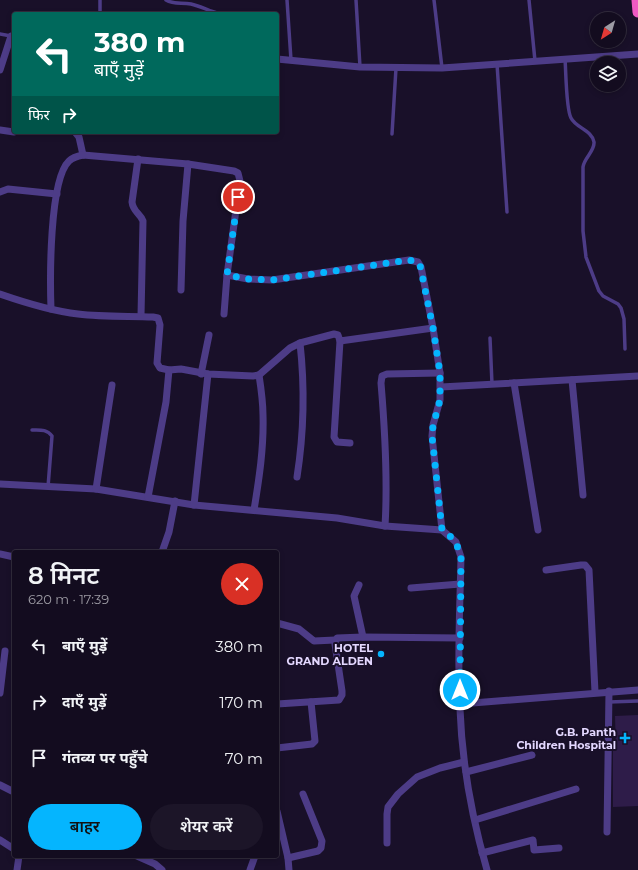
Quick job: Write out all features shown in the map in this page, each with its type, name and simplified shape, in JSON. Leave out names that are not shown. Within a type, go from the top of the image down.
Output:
[{"type":"highway","points":[[637,0],[638,12]]},
{"type":"street","points":[[0,70],[12,37]]},
{"type":"street","points":[[279,59],[360,67],[442,68],[638,54]]},
{"type":"street","points":[[0,130],[12,132]]},
{"type":"street","points":[[77,134],[79,137],[83,155]]},
{"type":"street","points":[[51,309],[50,262],[57,194],[62,175],[69,161],[74,157],[83,155],[188,164],[234,171],[238,173],[240,177],[227,275],[224,314]]},
{"type":"street","points":[[138,159],[132,207],[143,221],[141,316]]},
{"type":"street","points":[[181,290],[183,221],[188,164]]},
{"type":"street","points":[[0,192],[8,189],[57,194]]},
{"type":"street","points":[[227,275],[248,279],[272,280],[409,260],[418,262],[421,267],[440,373],[440,400],[432,436],[442,530]]},
{"type":"street","points":[[0,294],[26,303],[79,314],[158,318],[160,322],[158,363],[160,368],[168,370],[181,369],[205,374],[260,375],[282,353],[290,348],[300,343],[336,334],[340,341],[334,437],[337,442],[350,443]]},
{"type":"street","points":[[340,341],[433,328]]},
{"type":"street","points":[[194,505],[209,335]]},
{"type":"street","points":[[297,477],[303,420],[303,381],[300,343]]},
{"type":"street","points":[[148,497],[166,402],[168,370]]},
{"type":"street","points":[[385,526],[387,467],[381,383],[382,376],[387,374],[440,373]]},
{"type":"street","points":[[254,510],[261,469],[263,443],[263,414],[260,375]]},
{"type":"street","points":[[441,387],[638,376]]},
{"type":"street","points":[[572,380],[583,495]]},
{"type":"street","points":[[514,383],[538,530]]},
{"type":"street","points":[[96,488],[112,385]]},
{"type":"street","points":[[0,484],[96,488],[194,505],[337,518],[385,526],[442,530],[456,542],[461,558],[460,704],[464,762],[482,853],[487,870]]},
{"type":"street","points":[[163,550],[169,532],[175,501]]},
{"type":"street","points":[[0,554],[12,557]]},
{"type":"street","points":[[546,570],[585,565],[589,570],[596,692]]},
{"type":"street","points":[[411,588],[460,584]]},
{"type":"street","points":[[359,585],[354,596],[363,637]]},
{"type":"street","points":[[279,624],[299,629],[314,641],[363,637],[460,638]]},
{"type":"street","points":[[279,704],[339,700],[342,695],[335,640]]},
{"type":"street","points":[[0,693],[5,651]]},
{"type":"street","points":[[460,704],[596,692],[638,690]]},
{"type":"street","points":[[607,832],[608,692]]},
{"type":"street","points":[[279,748],[312,744],[315,741],[311,702]]},
{"type":"street","points":[[466,772],[532,755]]},
{"type":"street","points":[[387,842],[388,807],[398,794],[417,777],[440,768],[464,762]]},
{"type":"street","points":[[0,785],[12,791]]},
{"type":"street","points":[[475,820],[576,789]]},
{"type":"street","points":[[288,858],[318,851],[321,848],[322,841],[303,794]]},
{"type":"street","points":[[279,820],[290,870]]},
{"type":"street","points":[[0,840],[12,848]]},
{"type":"street","points":[[482,853],[533,840],[534,850],[559,848]]},
{"type":"street","points":[[18,870],[19,858]]},
{"type":"street","points":[[148,858],[162,870]]},
{"type":"street","points":[[250,870],[255,858]]},
{"type":"lane","points":[[100,0],[100,12]]},
{"type":"lane","points":[[166,0],[174,3],[190,3],[212,12]]},
{"type":"lane","points":[[288,0],[291,60]]},
{"type":"lane","points":[[356,0],[360,67]]},
{"type":"lane","points":[[434,0],[442,68]]},
{"type":"lane","points":[[529,0],[535,61]]},
{"type":"lane","points":[[0,34],[12,37]]},
{"type":"lane","points":[[565,59],[569,113],[571,119],[590,134],[594,140],[592,149],[584,162],[583,167],[583,231],[586,257],[599,291],[603,296],[618,304],[621,308],[624,319],[625,349]]},
{"type":"lane","points":[[497,64],[507,212]]},
{"type":"lane","points":[[392,134],[396,68]]},
{"type":"lane","points":[[490,338],[492,384]]},
{"type":"lane","points":[[32,430],[44,430],[49,432],[52,436],[48,487]]},
{"type":"lane","points":[[609,702],[638,701]]},
{"type":"building","name":"G.B. Panth Children Hospital","points":[[638,715],[638,806],[613,807],[613,749],[616,749],[615,716]]},
{"type":"place","name":"HOTEL GRAND ALDEN","points":[[381,654]]},
{"type":"place","name":"G.B. Panth Children Hospital","points":[[625,738]]},
{"type":"route","points":[[238,197],[227,275],[248,279],[272,280],[409,260],[418,262],[421,267],[440,373],[440,400],[432,436],[442,530],[450,535],[456,542],[461,558],[460,690]]}]
